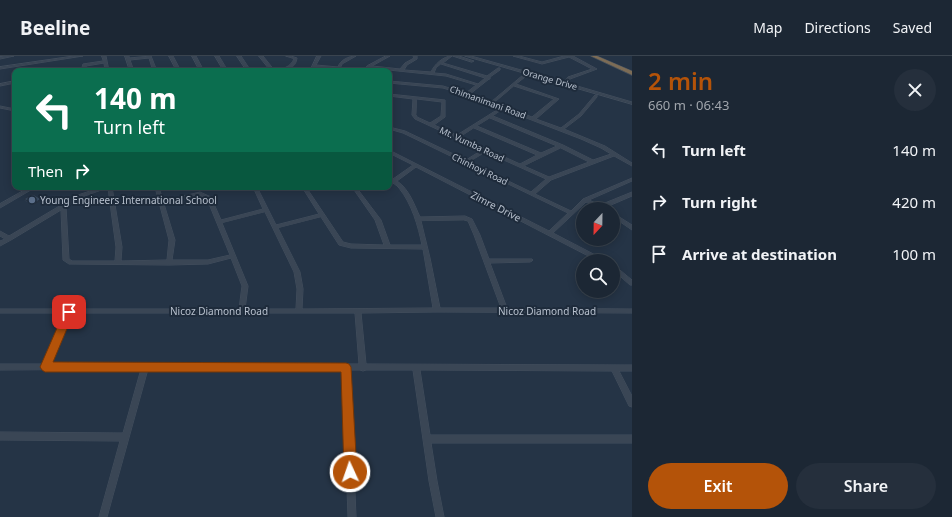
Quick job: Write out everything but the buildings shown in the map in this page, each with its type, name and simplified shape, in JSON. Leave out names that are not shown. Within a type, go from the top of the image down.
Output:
[{"type":"highway","points":[[593,56],[632,71]]},
{"type":"highway","points":[[600,56],[632,71]]},
{"type":"street","points":[[0,58],[12,56]]},
{"type":"street","points":[[35,56],[36,63]]},
{"type":"street","points":[[0,68],[81,56]]},
{"type":"street","points":[[104,56],[106,68]]},
{"type":"street","points":[[172,56],[178,68]]},
{"type":"street","points":[[194,56],[200,68]]},
{"type":"street","points":[[217,56],[224,68]]},
{"type":"street","points":[[239,56],[247,68]]},
{"type":"street","points":[[262,56],[271,68]]},
{"type":"street","points":[[288,56],[296,59],[290,68]]},
{"type":"street","points":[[319,56],[315,66],[330,68]]},
{"type":"street","points":[[338,68],[341,63],[354,56]]},
{"type":"street","points":[[369,68],[388,56]]},
{"type":"street","points":[[401,71],[406,64],[416,58],[415,56]]},
{"type":"street","points":[[432,73],[434,67],[450,56]]},
{"type":"street","points":[[455,56],[598,95],[580,115],[561,130]]},
{"type":"street","name":"Orange Drive","points":[[467,56],[565,83],[598,95],[632,103]]},
{"type":"street","points":[[515,56],[542,62],[569,56],[595,68],[569,78],[565,83]]},
{"type":"street","points":[[131,68],[127,58],[150,58],[154,68]]},
{"type":"street","points":[[84,68],[84,65],[105,62]]},
{"type":"street","points":[[440,63],[489,78]]},
{"type":"street","points":[[467,94],[500,69]]},
{"type":"street","points":[[392,70],[446,75],[479,85]]},
{"type":"street","points":[[492,103],[524,76]]},
{"type":"street","points":[[0,85],[12,83]]},
{"type":"street","name":"Chimanimani Road","points":[[392,83],[447,87],[504,107],[561,130],[614,154],[632,165]]},
{"type":"street","points":[[514,85],[557,99],[533,119]]},
{"type":"street","points":[[392,95],[444,101],[443,117],[430,125]]},
{"type":"street","name":"Mt. Vumba Road","points":[[415,98],[414,116],[430,125],[549,178]]},
{"type":"street","points":[[457,137],[504,107]]},
{"type":"street","points":[[0,108],[12,110]]},
{"type":"street","points":[[490,116],[561,146],[593,162]]},
{"type":"street","points":[[474,126],[541,155]]},
{"type":"street","name":"Chinhoyi Road","points":[[392,129],[404,132],[571,213]]},
{"type":"street","points":[[520,166],[561,146]]},
{"type":"street","points":[[466,162],[485,150]]},
{"type":"street","name":"Zimre Drive","points":[[392,153],[589,254]]},
{"type":"street","points":[[532,194],[549,178],[614,154]]},
{"type":"street","points":[[395,180],[416,165]]},
{"type":"street","points":[[392,179],[395,180],[411,201],[418,219],[437,310]]},
{"type":"street","points":[[549,234],[585,200],[632,179]]},
{"type":"street","points":[[0,206],[29,190]]},
{"type":"street","points":[[0,244],[86,193],[98,190]]},
{"type":"street","points":[[110,190],[119,247],[118,263]]},
{"type":"street","points":[[158,190],[172,246],[169,263]]},
{"type":"street","points":[[256,190],[276,227],[300,279],[299,311]]},
{"type":"street","points":[[306,190],[341,244],[345,246],[425,247]]},
{"type":"street","points":[[356,190],[378,220],[388,247]]},
{"type":"street","points":[[615,202],[632,194]]},
{"type":"street","points":[[162,203],[186,196],[203,195],[209,198],[220,222],[244,286],[242,311]]},
{"type":"street","points":[[585,200],[589,202]]},
{"type":"street","points":[[63,206],[67,261],[71,263],[208,262],[233,256]]},
{"type":"street","points":[[220,222],[266,210]]},
{"type":"street","points":[[276,227],[322,215]]},
{"type":"street","points":[[418,219],[465,218],[470,220],[505,311]]},
{"type":"street","points":[[620,220],[632,228]]},
{"type":"street","points":[[0,232],[9,239]]},
{"type":"street","points":[[486,261],[530,260]]},
{"type":"street","points":[[620,273],[632,283]]},
{"type":"street","name":"Nicoz Diamond Road","points":[[0,311],[632,311]]},
{"type":"street","points":[[358,311],[363,368]]},
{"type":"street","points":[[45,367],[69,312]]},
{"type":"street","points":[[0,367],[632,368]]},
{"type":"street","points":[[103,517],[145,367]]},
{"type":"street","points":[[346,367],[352,517]]},
{"type":"street","points":[[416,368],[440,517]]},
{"type":"street","points":[[614,368],[632,404]]},
{"type":"street","points":[[0,436],[126,437]]},
{"type":"street","points":[[428,439],[632,439]]},
{"type":"place","name":"Young Engineers International School","points":[[32,200]]},
{"type":"route","points":[[69,312],[45,367],[346,367],[350,472]]}]
